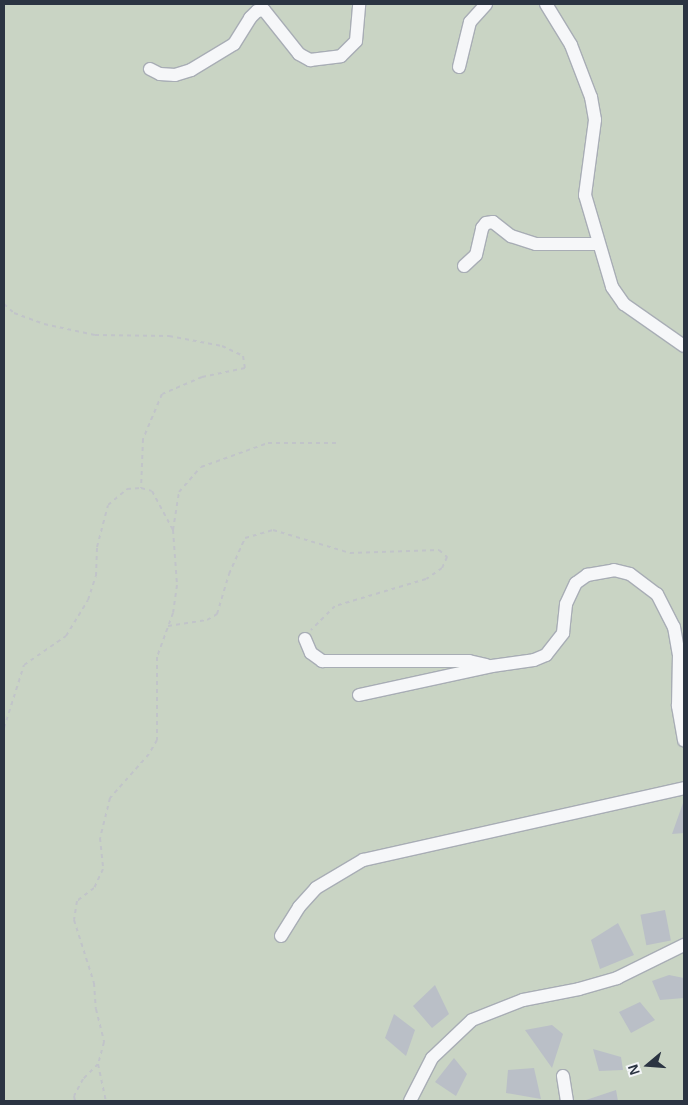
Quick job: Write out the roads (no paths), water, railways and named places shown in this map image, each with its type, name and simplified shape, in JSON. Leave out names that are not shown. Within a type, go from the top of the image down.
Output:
[{"type":"street","points":[[150,69],[160,74],[176,75],[192,70],[234,44],[256,11],[264,10],[299,54],[310,60],[341,56],[356,41],[359,4]]},
{"type":"street","points":[[459,67],[470,22],[486,4]]},
{"type":"street","points":[[546,4],[571,45],[591,97],[595,120],[585,195],[597,244],[612,287],[624,304],[684,346]]},
{"type":"street","points":[[464,266],[476,255],[482,228],[486,223],[493,222],[511,236],[536,244],[597,244]]},
{"type":"street","points":[[359,695],[492,666],[534,660],[556,646],[564,633],[569,592],[587,575],[614,570],[630,574],[657,594],[674,627],[679,654],[678,706],[684,740]]},
{"type":"street","points":[[306,639],[311,653],[322,661],[469,661],[492,666]]},
{"type":"street","points":[[281,936],[299,907],[316,888],[363,860],[684,788]]},
{"type":"street","points":[[410,1101],[432,1058],[472,1020],[523,1000],[578,990],[617,978],[684,945]]},
{"type":"street","points":[[563,1076],[567,1101]]}]
